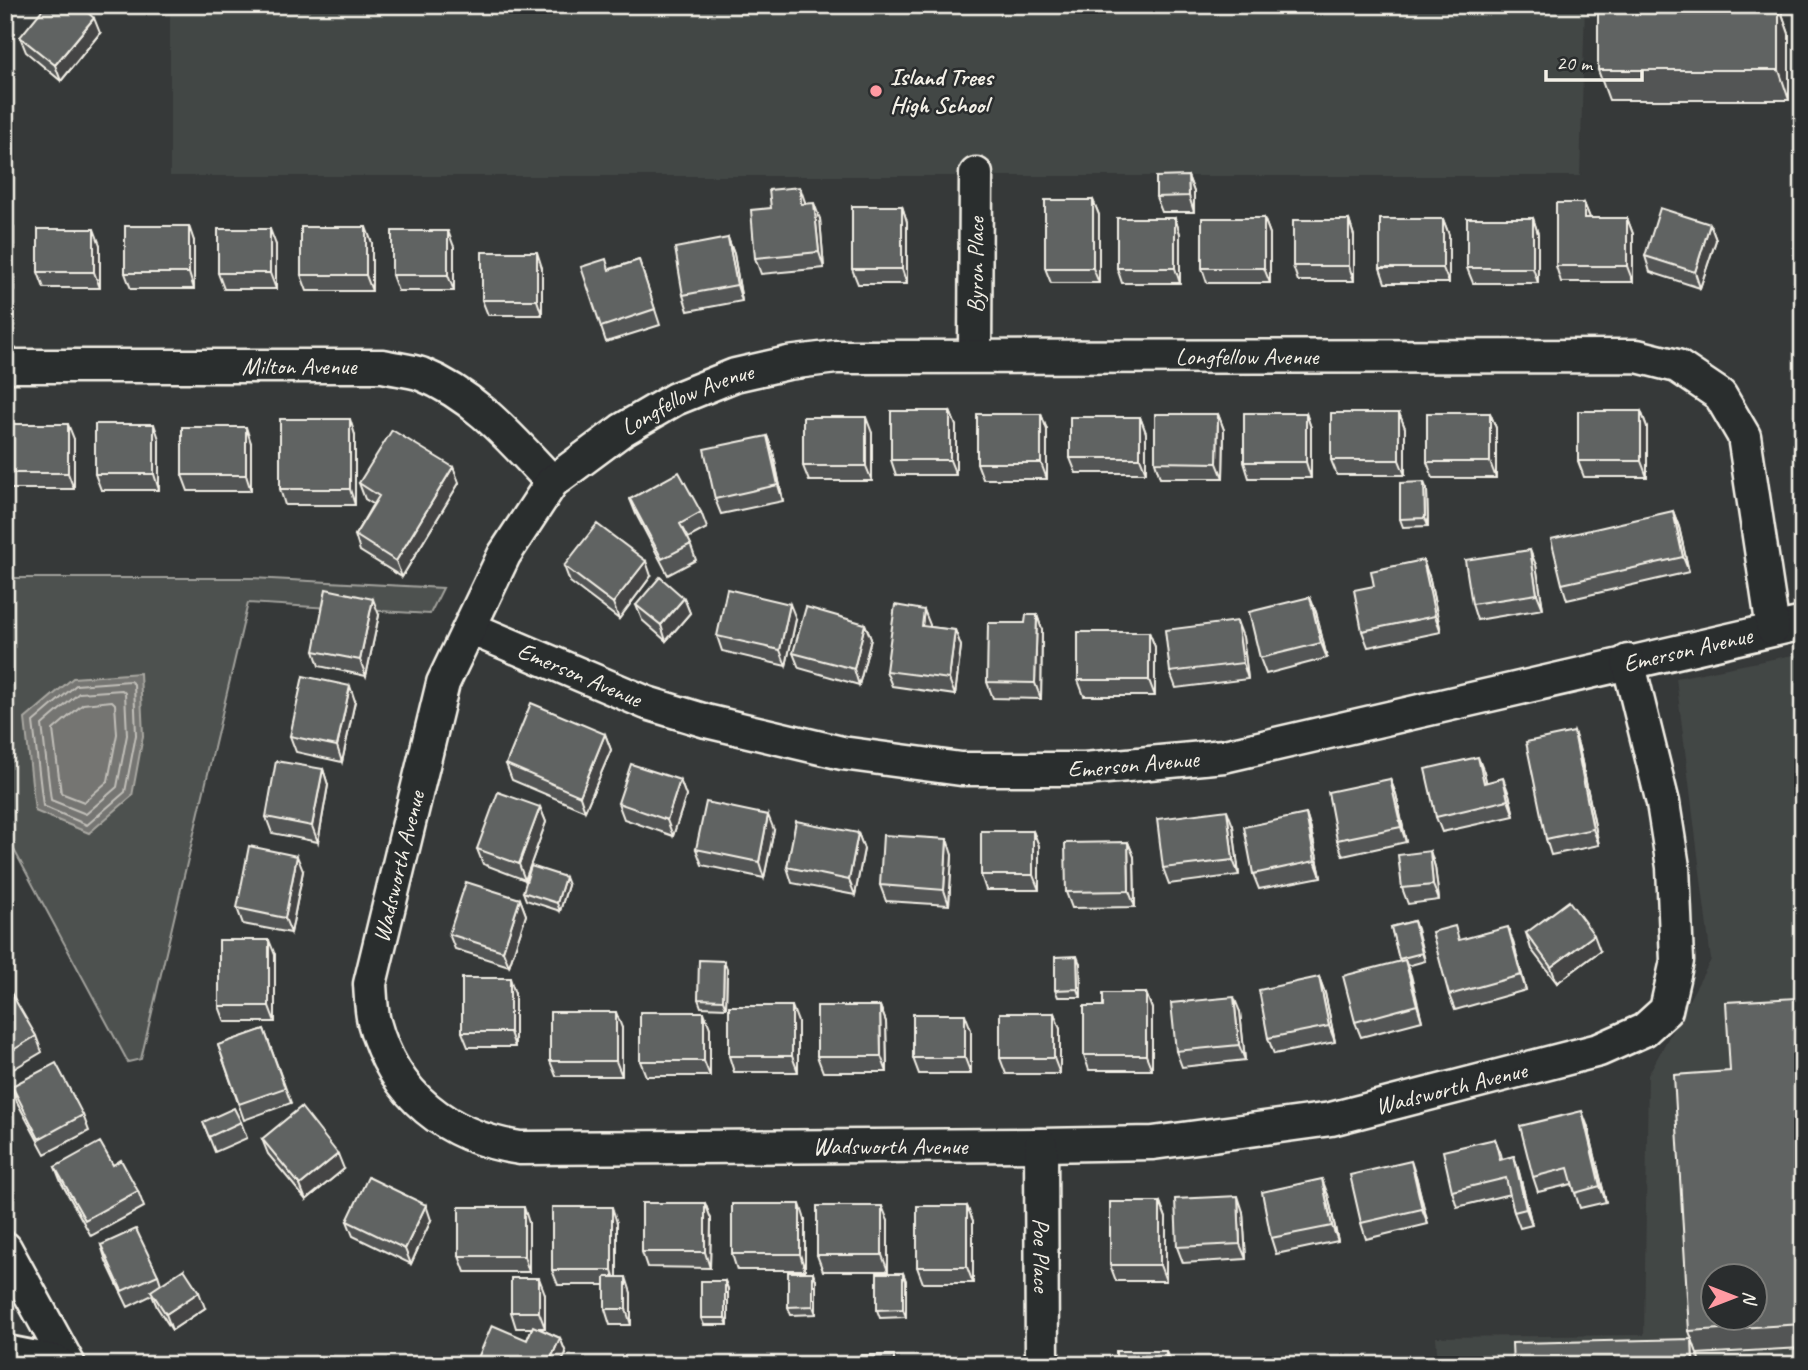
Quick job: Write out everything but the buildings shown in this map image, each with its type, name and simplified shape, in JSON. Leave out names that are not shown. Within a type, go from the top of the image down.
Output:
[{"type":"main road","points":[[5,1354],[56,1365]]},
{"type":"street","name":"Byron Place","points":[[975,356],[976,174]]},
{"type":"street","name":"Longfellow Avenue","points":[[552,482],[622,430],[676,399],[735,375],[788,363],[835,357],[1637,356],[1677,366],[1720,395],[1744,436],[1788,626]]},
{"type":"street","name":"Milton Avenue","points":[[5,366],[369,366],[420,374],[474,404],[489,416],[552,482]]},
{"type":"street","name":"Wadsworth Avenue","points":[[552,482],[504,555],[443,683],[370,984],[373,1020],[388,1061],[423,1107],[463,1133],[491,1143],[520,1148],[1153,1143],[1331,1119],[1599,1050],[1644,1030],[1666,1010],[1677,961],[1673,867],[1663,803],[1628,661]]},
{"type":"street","name":"Emerson Avenue","points":[[470,628],[648,704],[706,722],[842,754],[961,769],[1084,769],[1224,755],[1788,626]]},
{"type":"street","name":"Poe Place","points":[[1041,1145],[1042,1365]]},
{"type":"street","points":[[5,1248],[69,1365]]},
{"type":"shaded area","name":"Island Trees High School","points":[[170,5],[1585,5],[1580,176],[170,176]]},
{"type":"shaded area","points":[[5,578],[252,578],[443,588],[430,614],[248,603],[141,1059],[128,1062],[5,833]]},
{"type":"shaded area","points":[[1803,653],[1803,1365],[1438,1365],[1436,1337],[1644,1335],[1648,1075],[1711,960],[1676,678]]},
{"type":"water","points":[[140,673],[143,736],[132,796],[89,833],[35,811],[25,719],[73,678]]},
{"type":"place","name":"Island Trees High School","points":[[876,91]]}]
